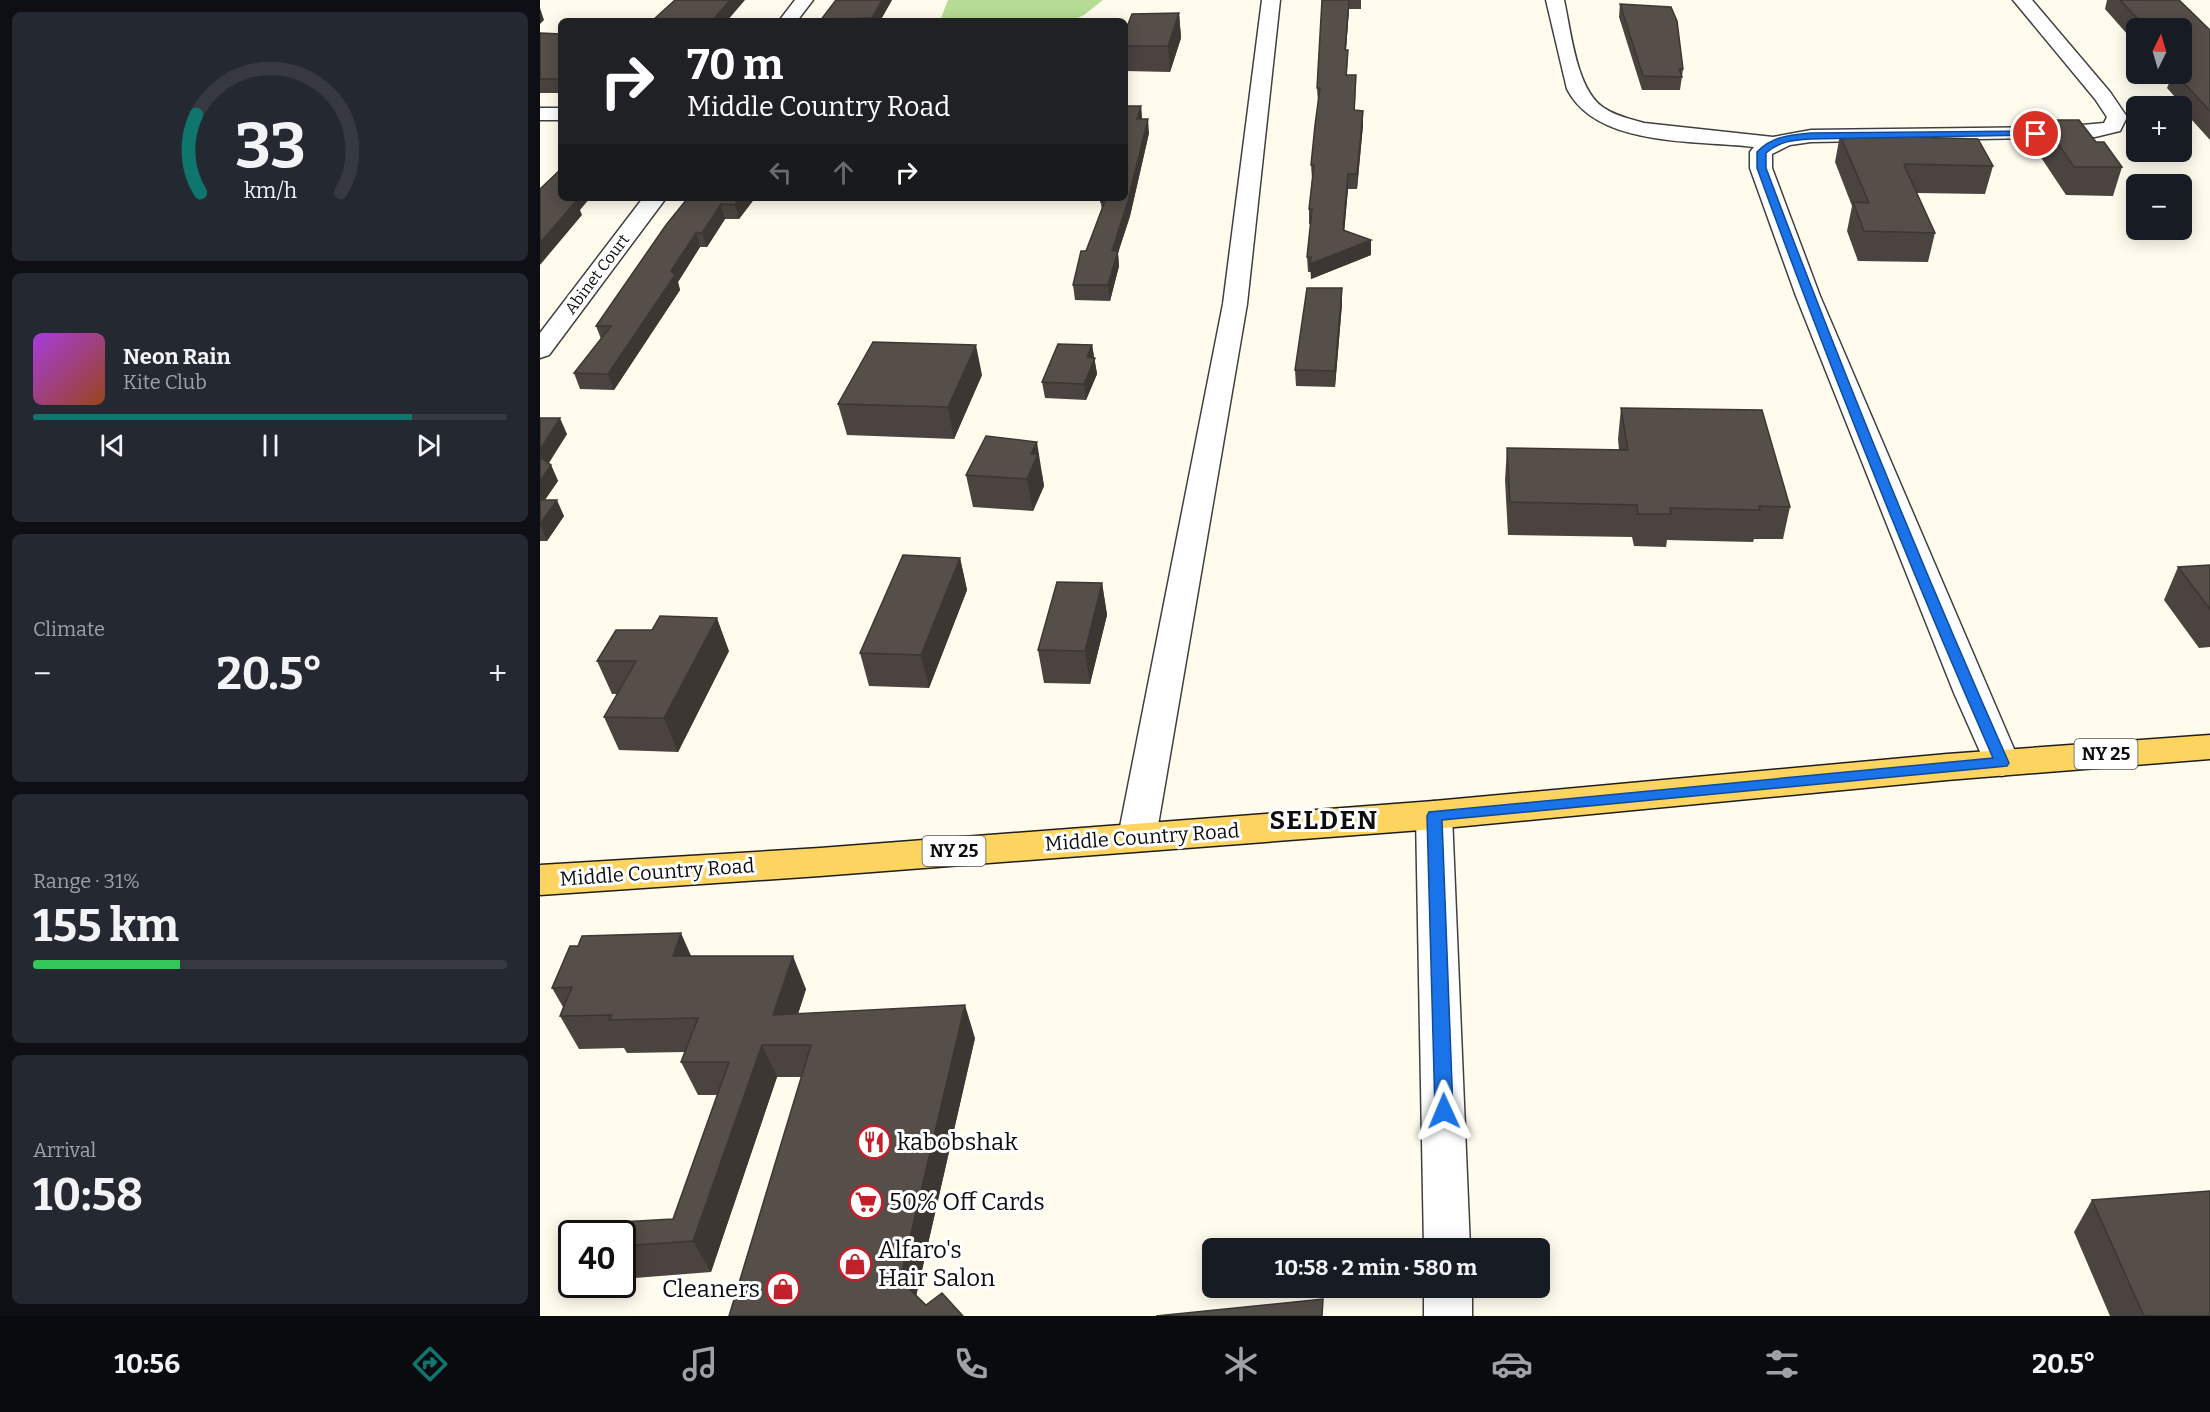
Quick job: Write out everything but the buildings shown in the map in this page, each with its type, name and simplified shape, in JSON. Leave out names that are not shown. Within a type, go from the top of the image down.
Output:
[{"type":"main road","name":"Middle Country Road","points":[[540,880],[820,862],[1434,816],[2002,763],[2210,747]]},
{"type":"street","points":[[790,18],[804,0]]},
{"type":"street","points":[[1137,837],[1235,304],[1271,0]]},
{"type":"street","points":[[1555,0],[1575,84],[1581,98],[1596,111],[1615,121],[1671,134],[1752,138],[1773,143]]},
{"type":"street","points":[[2002,763],[1950,642],[1793,253],[1761,168],[1761,152],[1773,143],[1786,138],[1811,136],[2060,134],[2113,127],[2117,117],[2103,96],[2022,0]]},
{"type":"street","points":[[540,114],[558,114]]},
{"type":"street","name":"Abinet Court","points":[[540,350],[653,201]]},
{"type":"street","points":[[1434,816],[1447,1238]]},
{"type":"street","points":[[1448,1298],[1448,1316]]},
{"type":"green space","points":[[948,0],[1103,0],[1078,18],[941,18]]},
{"type":"place","name":"kabobshak","points":[[874,1142]]},
{"type":"place","name":"50% Off Cards","points":[[866,1202]]},
{"type":"place","name":"Alfaro's Hair Salon","points":[[855,1264]]},
{"type":"place","name":"Cleaners","points":[[783,1289]]},
{"type":"district","name":"SELDEN","points":[[1324,820]]},
{"type":"route","points":[[1444,1111],[1434,816],[2002,763],[1962,672],[1809,296],[1761,168],[1761,152],[1773,143],[1786,138],[1811,136],[2036,134]]}]
